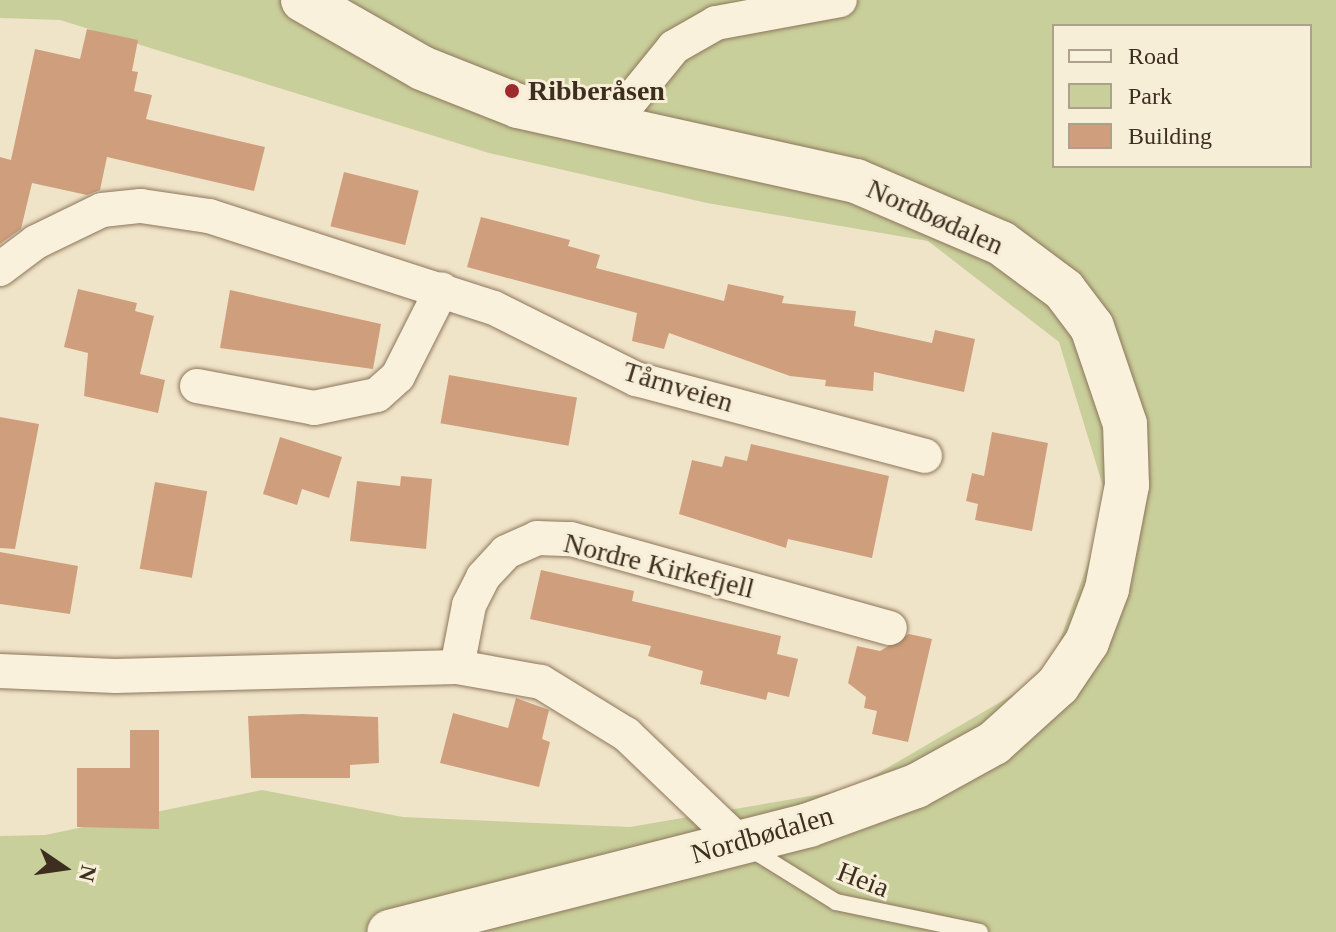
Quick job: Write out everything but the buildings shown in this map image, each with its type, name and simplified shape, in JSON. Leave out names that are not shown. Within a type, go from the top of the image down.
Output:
[{"type":"street","name":"Nordbødalen","points":[[303,0],[422,68],[518,106],[856,181],[1001,243],[1064,290],[1092,327],[1125,424],[1127,485],[1107,589],[1087,642],[1058,685],[994,743],[916,786],[741,844],[389,932]]},
{"type":"street","points":[[617,128],[618,116],[674,47],[729,19],[840,0]]},
{"type":"street","name":"Tårnveien","points":[[0,269],[36,242],[102,210],[141,206],[209,216],[442,289],[636,379],[925,456]]},
{"type":"street","points":[[197,386],[314,408],[377,395],[398,376],[442,289]]},
{"type":"street","name":"Nordre Kirkefjell","points":[[457,667],[469,605],[483,577],[506,552],[537,538],[571,539],[890,628]]},
{"type":"street","points":[[0,671],[115,676],[457,667],[541,682],[586,705],[638,744],[741,844]]},
{"type":"lane","name":"Heia","points":[[741,844],[836,902],[980,932]]},
{"type":"green space","points":[[0,0],[1336,0],[1336,932],[0,932],[0,836],[45,835],[262,790],[403,817],[630,827],[851,789],[1047,675],[1109,506],[1059,342],[928,241],[707,203],[489,153],[60,20],[0,18]]},
{"type":"place","name":"Ribberåsen","points":[[512,91]]}]
